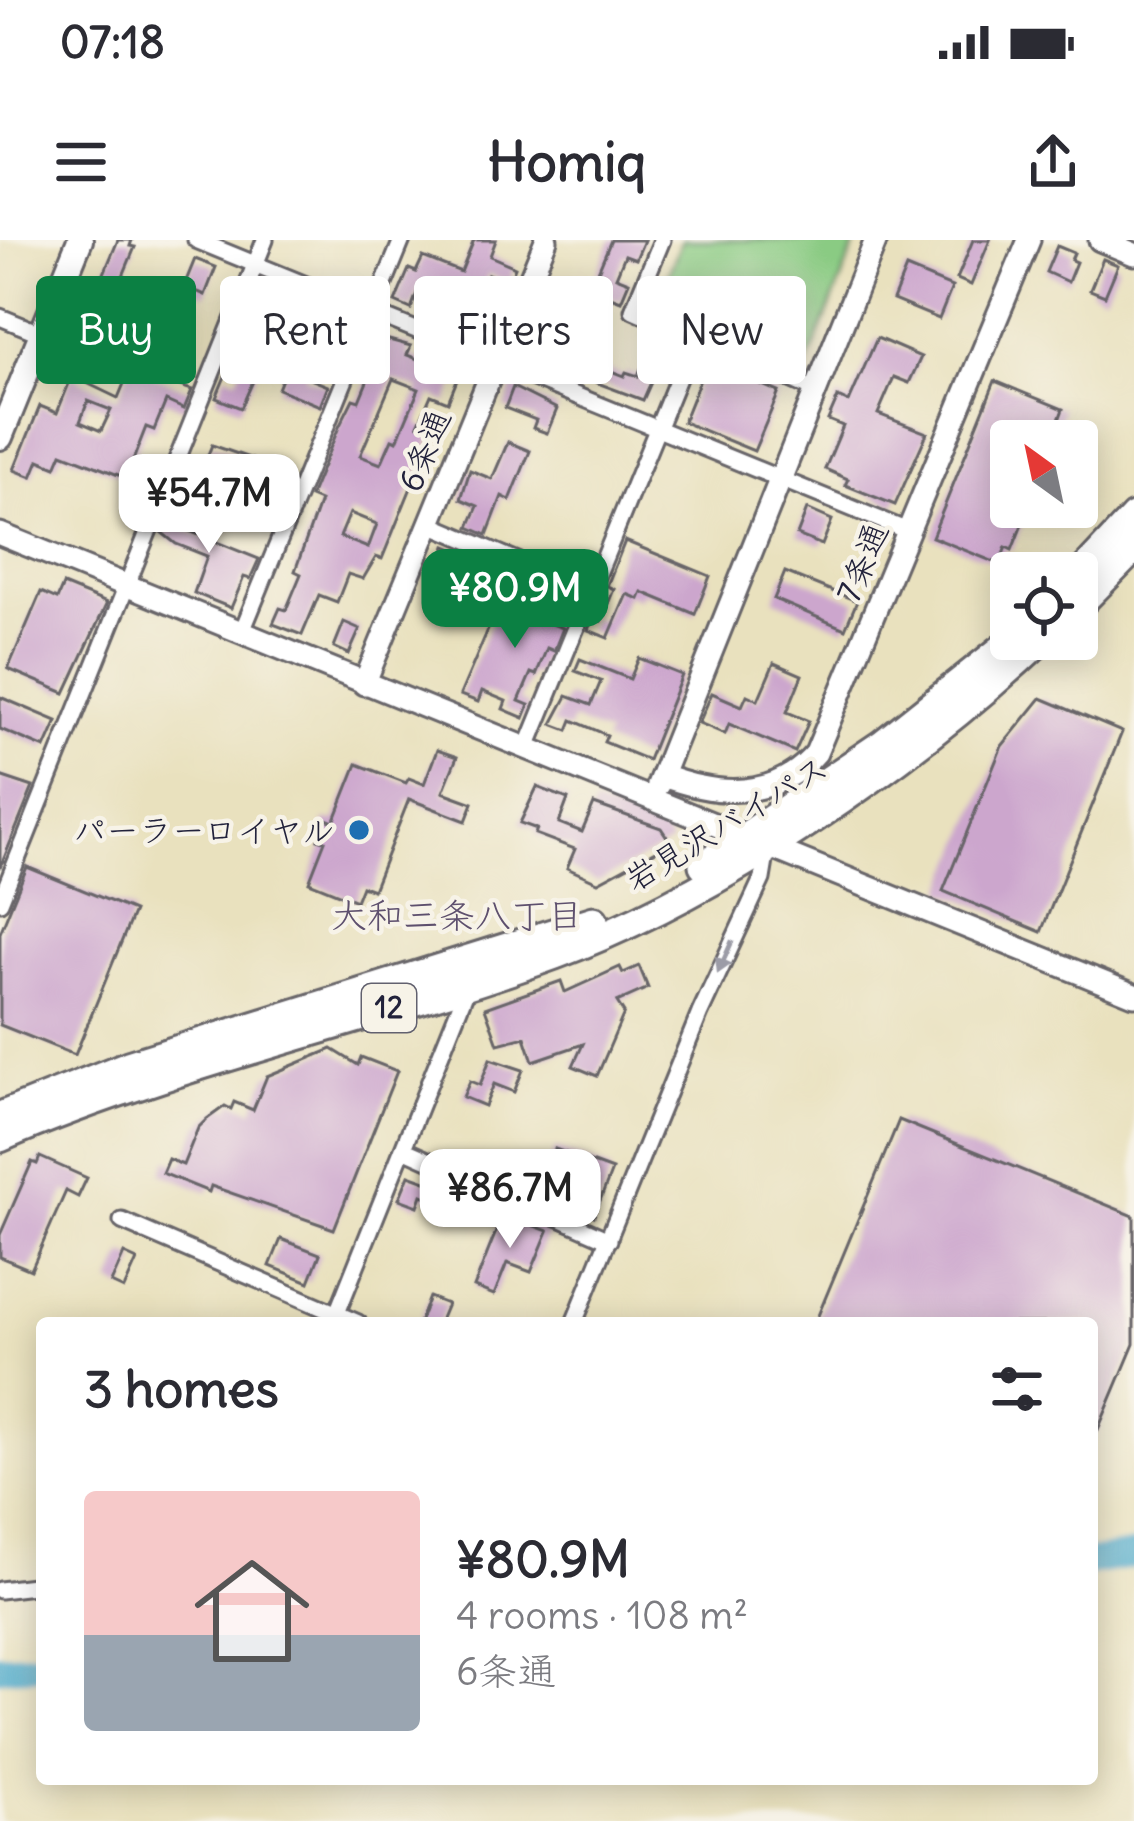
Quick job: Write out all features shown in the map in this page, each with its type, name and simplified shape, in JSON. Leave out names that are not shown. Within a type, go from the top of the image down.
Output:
[{"type":"highway","points":[[1098,556],[1134,517]]},
{"type":"highway","points":[[1098,586],[1134,549]]},
{"type":"highway","name":"岩見沢バイパス","points":[[0,1116],[128,1065],[576,927],[648,896],[756,844],[990,659]]},
{"type":"highway","name":"岩見沢バイパス","points":[[0,1138],[155,1078],[470,983],[610,932],[936,728],[1017,660]]},
{"type":"main road","points":[[60,276],[71,243]]},
{"type":"main road","points":[[3,424],[36,348]]},
{"type":"street","points":[[196,240],[284,276]]},
{"type":"street","points":[[0,902],[265,240]]},
{"type":"street","points":[[388,276],[402,240]]},
{"type":"street","name":"6条通","points":[[530,276],[545,240]]},
{"type":"street","points":[[647,276],[662,240]]},
{"type":"street","points":[[651,801],[876,240]]},
{"type":"street","name":"7条通","points":[[662,776],[710,791],[746,791],[786,778],[808,762],[829,730],[1029,240]]},
{"type":"street","points":[[1100,240],[1134,254]]},
{"type":"street","points":[[0,317],[36,332]]},
{"type":"street","points":[[241,634],[343,384]]},
{"type":"street","name":"6条通","points":[[364,684],[487,384]]},
{"type":"street","points":[[552,384],[910,532]]},
{"type":"street","points":[[526,750],[676,384]]},
{"type":"street","points":[[801,384],[815,390]]},
{"type":"street","points":[[430,524],[591,592]]},
{"type":"street","points":[[0,535],[1134,995]]},
{"type":"street","points":[[577,1317],[700,1013],[762,879],[756,844]]},
{"type":"street","points":[[336,1317],[470,983]]},
{"type":"street","points":[[403,1149],[609,1240]]},
{"type":"street","points":[[122,1221],[331,1317]]},
{"type":"street","points":[[0,1589],[36,1586]]},
{"type":"green space","points":[[682,240],[857,240],[806,367],[806,276],[668,276]]},
{"type":"building","points":[[118,240],[132,240],[130,246],[135,247],[123,276],[103,276]]},
{"type":"building","points":[[474,240],[496,240],[490,256],[515,267],[512,276],[414,276],[411,309],[395,302],[409,269],[416,272],[423,257],[461,272]]},
{"type":"building","points":[[611,240],[644,240],[636,259],[625,255],[616,277],[629,282],[621,301],[613,298],[613,276],[596,276]]},
{"type":"building","points":[[973,240],[990,240],[971,285],[957,279]]},
{"type":"building","points":[[1057,246],[1074,253],[1071,260],[1076,262],[1068,282],[1046,272]]},
{"type":"building","points":[[195,259],[216,267],[205,295],[196,291],[196,276],[188,276]]},
{"type":"building","points":[[1103,259],[1118,265],[1105,296],[1090,290]]},
{"type":"building","points":[[906,268],[952,287],[939,319],[893,300]]},
{"type":"building","points":[[877,338],[921,357],[909,383],[894,377],[878,414],[927,433],[895,505],[845,485],[848,479],[825,469],[843,426],[828,420],[838,397],[849,402]]},
{"type":"building","points":[[390,340],[411,346],[407,355],[414,358],[414,384],[455,384],[448,402],[431,395],[418,425],[434,431],[382,559],[376,557],[363,579],[348,574],[337,602],[319,595],[302,635],[273,624],[280,608],[286,610],[301,574],[295,571],[320,501],[310,497],[353,399],[359,401],[366,384],[390,384]],"holes":[[[393,379],[419,389],[397,441],[392,439],[381,464],[360,456]],[[350,513],[377,524],[368,548],[340,537]]]},
{"type":"building","points":[[613,372],[624,376],[626,372],[637,376],[637,384],[650,384],[643,400],[600,384],[613,384]]},
{"type":"building","points":[[995,381],[1063,409],[1059,420],[990,420],[990,528],[1021,528],[1012,550],[990,552],[990,560],[932,537]]},
{"type":"building","points":[[69,384],[89,384],[118,398],[124,384],[174,384],[192,390],[184,409],[166,401],[154,430],[146,427],[126,478],[62,453],[56,467],[39,460],[32,477],[14,470],[40,406],[57,413]],"holes":[[[88,401],[111,410],[101,431],[80,422]]]},
{"type":"building","points":[[222,384],[252,384],[241,408],[216,398]]},
{"type":"building","points":[[280,384],[328,386],[320,406],[278,389]]},
{"type":"building","points":[[698,384],[760,384],[779,392],[754,451],[683,422]]},
{"type":"building","points":[[513,387],[557,409],[547,433],[533,428],[536,420],[505,408]]},
{"type":"building","points":[[508,442],[530,451],[510,500],[502,496],[487,535],[469,527],[478,506],[461,499],[470,470],[492,479]]},
{"type":"building","points":[[212,445],[272,466],[265,483],[227,468],[214,499],[193,491]]},
{"type":"building","points":[[177,491],[196,499],[184,529],[259,559],[250,579],[244,577],[231,608],[194,593],[207,556],[176,544],[161,532]]},
{"type":"building","points":[[807,509],[832,520],[822,545],[797,535]]},
{"type":"building","points":[[625,541],[710,576],[695,614],[642,592],[639,599],[627,594],[608,638],[588,630],[593,618],[601,621],[614,589],[607,586]]},
{"type":"building","points":[[446,546],[470,556],[465,569],[456,566],[452,577],[438,571]]},
{"type":"building","points":[[785,572],[857,601],[845,629],[774,599]]},
{"type":"building","points":[[63,585],[107,603],[65,693],[8,669],[41,592],[57,599]]},
{"type":"building","points":[[534,586],[563,597],[552,624],[563,628],[554,651],[547,648],[536,675],[531,673],[519,701],[529,705],[524,718],[503,709],[506,701],[482,691],[478,702],[460,695],[499,604],[523,614]]},
{"type":"building","points":[[344,622],[360,629],[349,654],[334,647]]},
{"type":"building","points":[[639,658],[682,675],[648,760],[604,742],[607,735],[572,720],[568,730],[552,724],[567,696],[591,705],[601,681],[575,671],[580,659],[630,679]]},
{"type":"building","points":[[774,663],[802,675],[787,712],[809,721],[795,752],[729,724],[725,734],[699,723],[712,693],[742,706],[747,695],[758,700]]},
{"type":"building","points":[[0,697],[57,721],[45,748],[0,729]]},
{"type":"building","points":[[1041,698],[1122,732],[1041,932],[943,891],[1002,746]]},
{"type":"building","name":"パーラーロイヤル","points":[[437,750],[457,757],[443,792],[473,803],[466,821],[409,799],[373,890],[362,886],[356,901],[309,882],[325,841],[318,839],[326,819],[334,822],[357,764],[406,783],[409,778],[424,784]]},
{"type":"building","points":[[0,776],[33,787],[0,868]]},
{"type":"building","points":[[537,787],[568,799],[559,823],[582,832],[594,804],[661,828],[671,843],[598,882],[567,868],[575,849],[520,823]]},
{"type":"building","points":[[27,867],[134,911],[75,1055],[0,1025],[0,933]]},
{"type":"building","points":[[639,966],[648,988],[617,1002],[624,1013],[597,1076],[573,1066],[583,1044],[533,1061],[525,1037],[498,1044],[485,1008],[561,981],[565,992],[620,967],[623,973]]},
{"type":"building","points":[[332,1049],[358,1065],[361,1057],[397,1071],[334,1229],[162,1173],[168,1159],[183,1165],[198,1128],[207,1119],[225,1106],[231,1109],[234,1102],[253,1110],[267,1076]]},
{"type":"building","points":[[490,1059],[523,1070],[514,1092],[494,1084],[485,1106],[463,1097],[470,1081],[480,1085]]},
{"type":"building","points":[[899,1120],[1134,1216],[1134,1344],[1098,1430],[1098,1317],[817,1317]]},
{"type":"building","points":[[555,1149],[612,1170],[594,1216],[577,1209],[583,1195],[543,1180]]},
{"type":"building","points":[[40,1157],[87,1178],[78,1197],[66,1191],[31,1270],[0,1257],[0,1235],[32,1162],[37,1164]]},
{"type":"building","points":[[409,1175],[476,1199],[469,1216],[422,1195],[418,1206],[399,1199]]},
{"type":"building","points":[[503,1214],[548,1231],[531,1272],[507,1263],[494,1295],[474,1287]]},
{"type":"building","points":[[281,1239],[320,1254],[309,1282],[270,1266]]},
{"type":"building","points":[[124,1254],[137,1260],[124,1289],[111,1283]]},
{"type":"building","points":[[429,1297],[447,1304],[442,1317],[421,1317]]},
{"type":"waterway","points":[[1098,1561],[1134,1555]]},
{"type":"waterway","points":[[0,1667],[36,1665]]},
{"type":"place","name":"パーラーロイヤル","points":[[359,830]]},
{"type":"district","name":"大和三条八丁目","points":[[457,915]]}]
